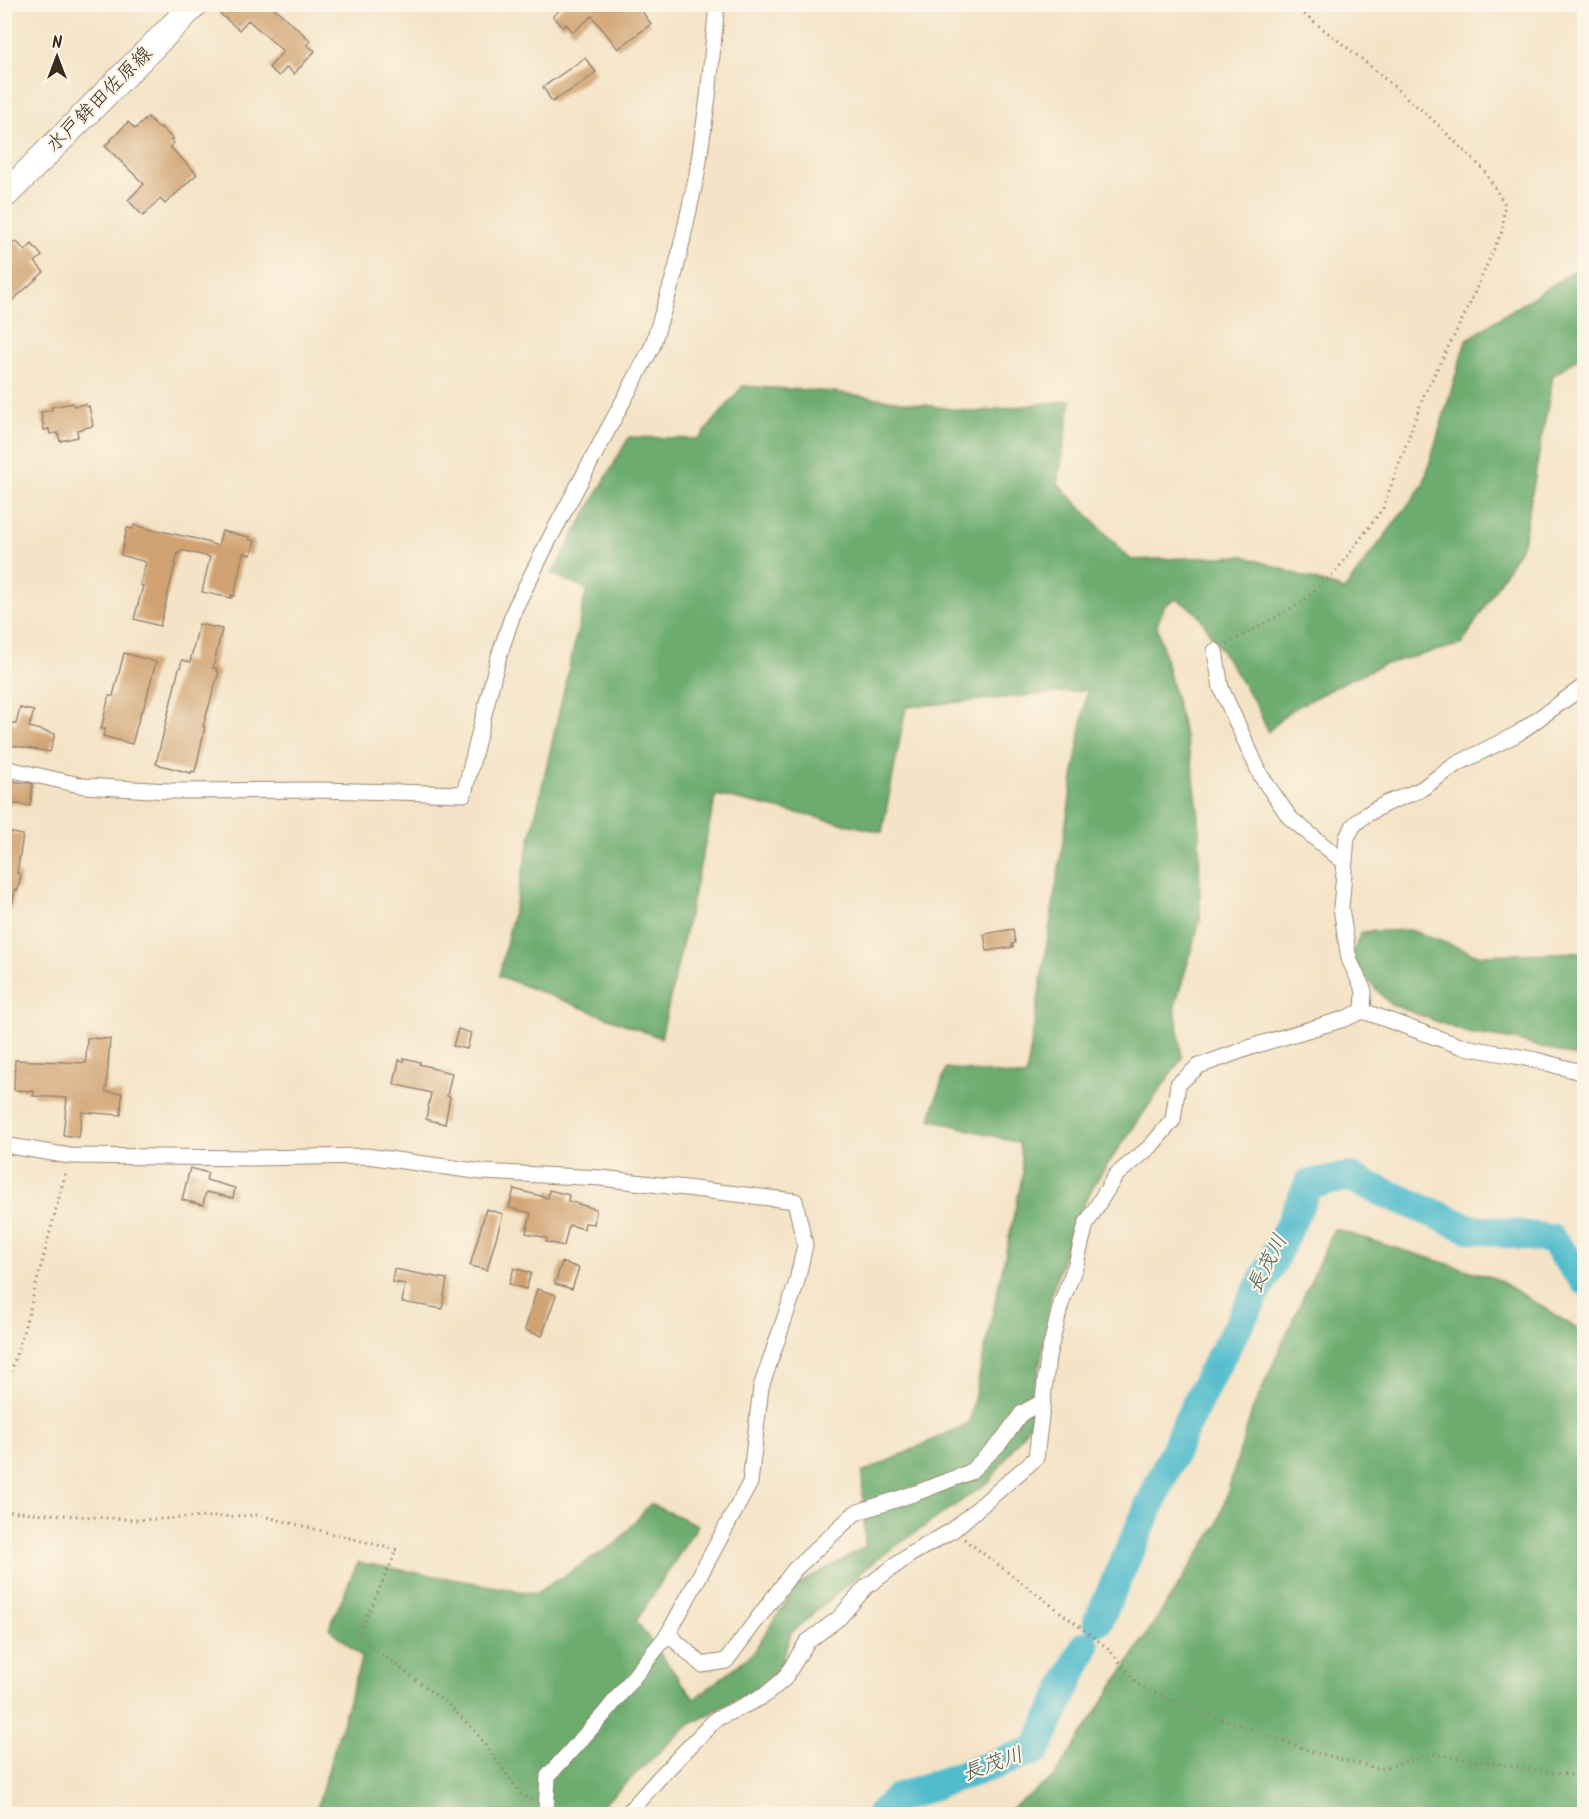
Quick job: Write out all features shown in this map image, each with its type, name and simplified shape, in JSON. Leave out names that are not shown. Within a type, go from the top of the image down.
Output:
[{"type":"main road","name":"水戸鉾田佐原線","points":[[4,196],[195,4]]},
{"type":"street","points":[[4,768],[84,786],[168,791],[322,790],[464,795],[498,659],[515,608],[652,347],[676,269],[697,174],[708,97],[717,4]]},
{"type":"street","points":[[1215,651],[1221,688],[1261,776],[1290,818],[1344,862]]},
{"type":"street","points":[[1363,1011],[1364,991],[1349,959],[1341,908],[1347,837],[1354,825],[1364,816],[1385,804],[1420,790],[1455,765],[1517,734],[1584,686]]},
{"type":"street","points":[[627,1815],[716,1719],[764,1696],[784,1679],[807,1642],[839,1618],[866,1587],[911,1554],[953,1530],[1036,1458],[1048,1357],[1061,1304],[1076,1264],[1086,1224],[1116,1175],[1150,1147],[1173,1120],[1178,1084],[1199,1066],[1363,1011],[1460,1046],[1536,1060],[1584,1073]]},
{"type":"street","points":[[4,1145],[70,1156],[252,1158],[367,1156],[482,1172],[601,1178],[795,1201],[805,1245],[796,1285],[761,1387],[750,1483],[668,1634],[605,1713],[548,1776],[548,1813]]},
{"type":"street","points":[[668,1634],[702,1665],[726,1661],[794,1570],[855,1513],[916,1494],[970,1472],[999,1444],[1022,1413],[1042,1402]]},
{"type":"path","points":[[1215,651],[1301,603],[1338,569],[1383,508],[1424,395],[1465,314],[1503,229],[1504,203],[1484,170],[1434,122],[1363,60],[1291,4]]},
{"type":"path","points":[[4,1395],[29,1312],[70,1156]]},
{"type":"path","points":[[4,1511],[138,1520],[259,1515],[397,1550],[358,1636],[448,1704],[475,1731],[521,1794],[548,1813]]},
{"type":"path","points":[[953,1530],[1110,1649],[1138,1684],[1170,1700],[1313,1752],[1380,1769],[1433,1754],[1570,1775],[1584,1766]]},
{"type":"green space","points":[[1584,265],[1584,354],[1553,376],[1523,543],[1462,644],[1382,665],[1344,682],[1288,712],[1268,732],[1257,706],[1198,614],[1177,599],[1165,605],[1157,625],[1192,764],[1199,819],[1200,921],[1175,1006],[1182,1058],[1098,1178],[1075,1220],[1051,1296],[1031,1422],[990,1481],[876,1560],[791,1633],[776,1678],[687,1726],[593,1814],[315,1814],[362,1657],[329,1628],[358,1562],[535,1594],[617,1543],[650,1504],[698,1525],[636,1621],[694,1699],[752,1654],[797,1585],[865,1547],[862,1473],[969,1423],[1023,1173],[1019,1143],[930,1119],[946,1068],[1026,1077],[1087,690],[906,707],[882,832],[716,795],[661,1038],[499,976],[587,589],[552,574],[629,437],[699,439],[743,386],[834,392],[974,412],[1071,400],[1058,484],[1131,560],[1244,556],[1344,590],[1423,485],[1466,341]]},
{"type":"green space","points":[[1410,930],[1478,955],[1584,952],[1584,1059],[1515,1040],[1468,1033],[1390,1004],[1350,961],[1361,932]]},
{"type":"green space","points":[[1334,1229],[1497,1279],[1584,1333],[1584,1814],[1004,1814],[1055,1776],[1218,1524],[1252,1411]]},
{"type":"building","points":[[225,4],[270,4],[311,41],[307,45],[315,51],[294,74],[287,67],[279,76],[269,68],[283,51],[248,20],[239,30],[218,12]]},
{"type":"building","points":[[566,4],[637,4],[651,24],[618,49],[592,16],[573,32],[566,24],[563,27],[553,16]]},
{"type":"building","points":[[585,58],[596,72],[552,102],[543,87]]},
{"type":"building","points":[[148,117],[173,139],[171,140],[174,143],[170,147],[197,174],[165,204],[160,199],[143,216],[128,200],[144,184],[105,146],[128,122],[135,129]]},
{"type":"building","points":[[16,241],[25,251],[32,244],[42,256],[35,262],[44,272],[4,308],[4,251]]},
{"type":"building","points":[[73,403],[74,406],[86,404],[87,407],[89,406],[93,426],[77,430],[78,437],[60,441],[58,433],[50,434],[49,429],[44,430],[41,412],[52,410],[51,407]]},
{"type":"building","points":[[134,525],[218,546],[222,531],[250,537],[249,539],[255,541],[251,555],[243,553],[234,596],[231,595],[231,598],[202,592],[210,557],[181,550],[178,553],[160,626],[134,619],[143,586],[140,585],[146,562],[121,555],[127,528],[133,529]]},
{"type":"building","points":[[199,624],[222,629],[213,668],[217,668],[216,671],[219,672],[203,726],[205,727],[195,772],[191,773],[156,764],[179,668],[182,660],[190,662]]},
{"type":"building","points":[[124,653],[156,662],[132,744],[103,736],[105,729],[101,729],[109,696],[113,696]]},
{"type":"building","points":[[20,708],[34,711],[29,727],[55,734],[50,752],[4,744],[7,722],[16,724]]},
{"type":"building","points":[[4,780],[33,784],[30,806],[4,802]]},
{"type":"building","points":[[8,832],[23,835],[17,873],[21,874],[18,890],[15,889],[12,907],[4,906],[4,834]]},
{"type":"building","points":[[1013,929],[1015,943],[1012,944],[1013,947],[987,951],[984,934]]},
{"type":"building","points":[[458,1029],[471,1033],[467,1049],[453,1046]]},
{"type":"building","points":[[87,1038],[110,1039],[106,1092],[122,1093],[121,1115],[82,1112],[79,1137],[63,1135],[67,1098],[33,1096],[34,1091],[14,1090],[15,1060],[86,1063]]},
{"type":"building","points":[[404,1058],[452,1073],[447,1096],[450,1097],[445,1124],[426,1119],[431,1093],[394,1084],[399,1060],[404,1061]]},
{"type":"building","points":[[190,1168],[208,1173],[206,1180],[235,1188],[233,1198],[206,1192],[203,1205],[182,1200]]},
{"type":"building","points":[[514,1189],[548,1198],[549,1190],[569,1195],[568,1201],[596,1209],[594,1224],[585,1223],[584,1229],[569,1225],[564,1246],[546,1242],[547,1238],[526,1233],[531,1213],[509,1208]]},
{"type":"building","points":[[486,1209],[503,1214],[487,1270],[470,1266]]},
{"type":"building","points":[[562,1262],[579,1268],[572,1289],[555,1284]]},
{"type":"building","points":[[514,1268],[531,1273],[526,1289],[509,1284]]},
{"type":"building","points":[[394,1269],[447,1279],[442,1309],[402,1302],[405,1284],[392,1282]]},
{"type":"building","points":[[537,1289],[556,1295],[542,1336],[525,1330]]},
{"type":"waterway","name":"長茂川","points":[[1098,1621],[1183,1431],[1211,1374],[1266,1275],[1309,1184],[1348,1177],[1468,1228],[1551,1239],[1584,1280]]},
{"type":"waterway","name":"長茂川","points":[[881,1814],[897,1798],[1036,1750],[1085,1646]]}]
